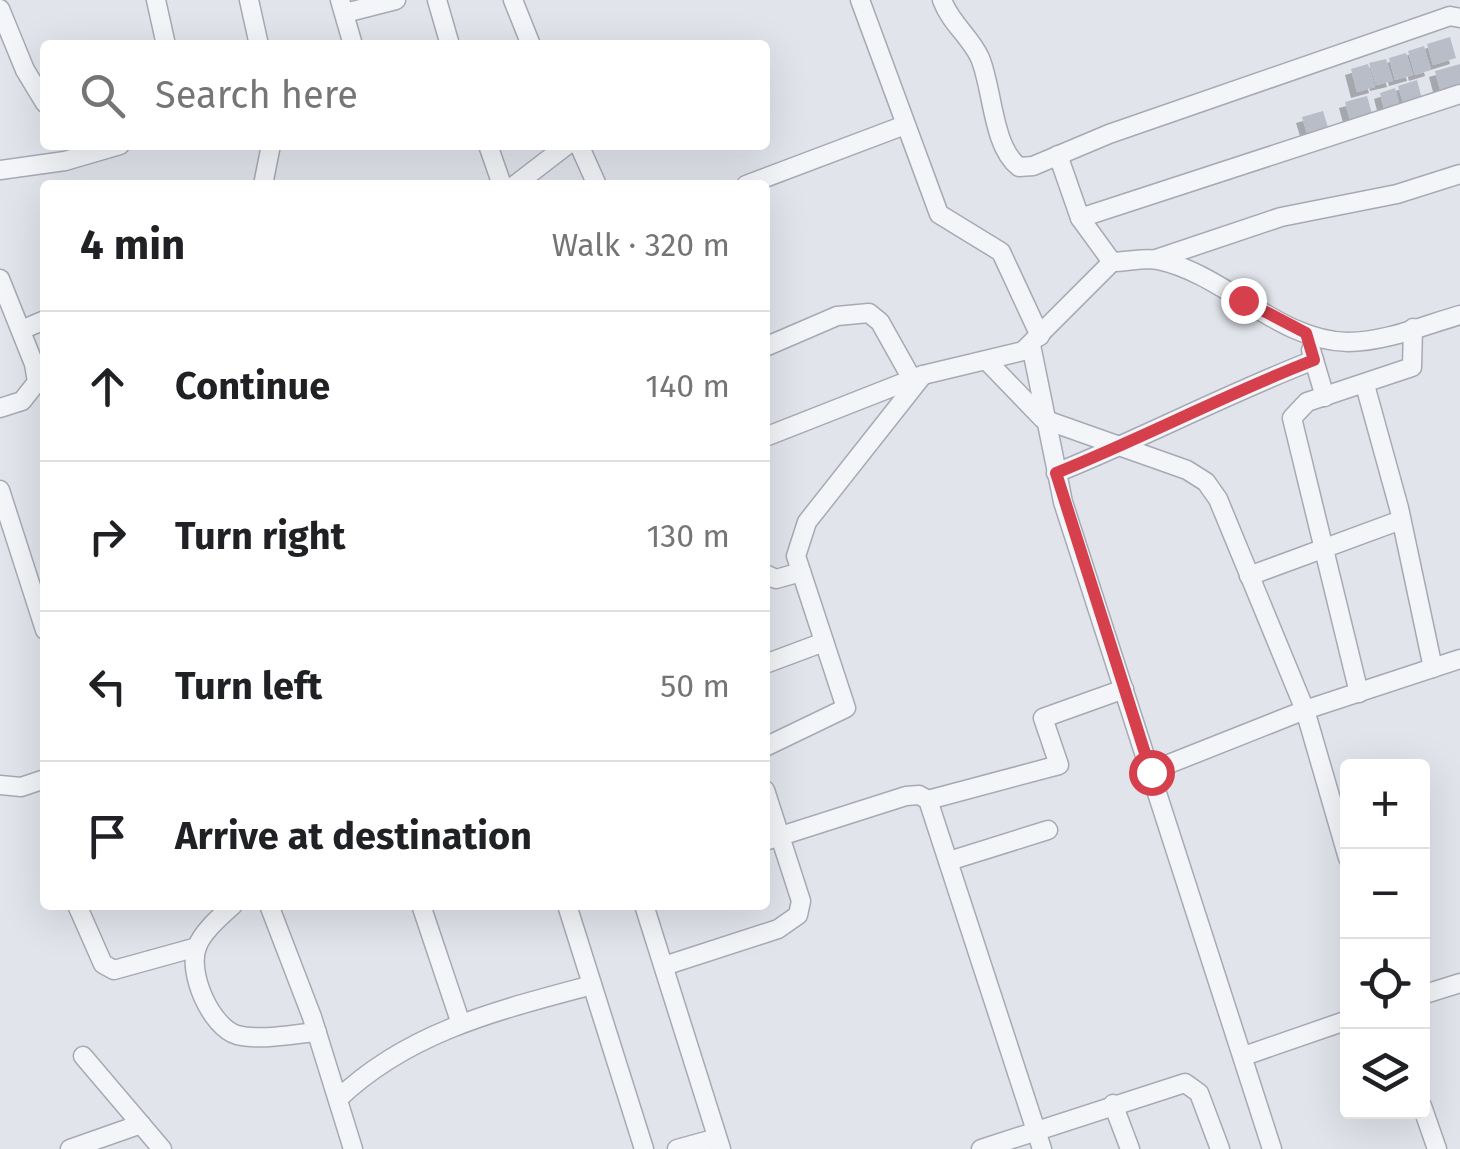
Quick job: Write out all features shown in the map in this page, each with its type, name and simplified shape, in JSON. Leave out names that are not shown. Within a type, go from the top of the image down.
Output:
[{"type":"street","points":[[156,0],[165,40]]},
{"type":"street","points":[[250,0],[259,40]]},
{"type":"street","points":[[352,40],[343,6],[396,0]]},
{"type":"street","points":[[437,0],[449,40]]},
{"type":"street","points":[[513,0],[529,40]]},
{"type":"street","points":[[860,0],[939,214],[1002,252],[1036,341],[1044,418],[1056,473],[1272,1149]]},
{"type":"street","points":[[942,0],[951,24],[979,56],[1014,164],[1033,166],[1108,134],[1450,16],[1460,18]]},
{"type":"street","points":[[0,9],[25,70],[40,95]]},
{"type":"street","points":[[1080,218],[1460,94]]},
{"type":"street","points":[[759,180],[905,125]]},
{"type":"street","points":[[0,170],[86,150]]},
{"type":"street","points":[[263,180],[270,150]]},
{"type":"street","points":[[490,150],[500,180]]},
{"type":"street","points":[[522,180],[560,150]]},
{"type":"street","points":[[581,150],[595,180]]},
{"type":"street","points":[[1058,156],[1080,218],[1112,262]]},
{"type":"street","points":[[770,436],[918,377],[988,362],[1036,341],[1112,262],[1156,259],[1281,217],[1397,194],[1460,174]]},
{"type":"street","points":[[1156,259],[1192,273],[1306,333],[1344,342],[1460,315]]},
{"type":"street","points":[[3,286],[21,330],[40,352]]},
{"type":"street","points":[[0,408],[22,401],[37,382],[3,286]]},
{"type":"street","points":[[770,345],[836,316],[869,313],[880,322],[918,377]]},
{"type":"street","points":[[21,330],[40,322]]},
{"type":"street","points":[[1359,692],[1292,418],[1307,402],[1412,367],[1412,328]]},
{"type":"street","points":[[1306,333],[1325,397]]},
{"type":"street","points":[[1056,473],[1120,448],[1222,396],[1314,360]]},
{"type":"street","points":[[988,362],[1044,418],[1187,470],[1206,482],[1305,710],[1345,849]]},
{"type":"street","points":[[770,745],[846,708],[796,556],[807,522],[918,377]]},
{"type":"street","points":[[1365,385],[1401,520],[1433,668]]},
{"type":"street","points":[[0,490],[40,614]]},
{"type":"street","points":[[1250,576],[1401,520]]},
{"type":"street","points":[[770,576],[776,579],[801,572]]},
{"type":"street","points":[[770,662],[824,642]]},
{"type":"street","points":[[1151,772],[1305,710],[1460,660]]},
{"type":"street","points":[[928,800],[1059,765],[1043,718],[1124,689]]},
{"type":"street","points":[[0,785],[22,788],[40,781]]},
{"type":"street","points":[[664,966],[778,929],[798,915],[801,901],[773,838],[920,794],[928,800],[950,862],[1042,1149]]},
{"type":"street","points":[[950,862],[1048,830]]},
{"type":"street","points":[[79,910],[103,964],[114,970],[197,947],[229,910]]},
{"type":"street","points":[[270,910],[317,1032],[353,1149]]},
{"type":"street","points":[[423,910],[460,1021]]},
{"type":"street","points":[[568,910],[644,1149]]},
{"type":"street","points":[[646,910],[719,1143],[677,1149]]},
{"type":"street","points":[[197,947],[196,970],[212,1016],[232,1034],[317,1032]]},
{"type":"street","points":[[1430,992],[1460,983]]},
{"type":"street","points":[[338,1098],[375,1066],[460,1021],[592,985]]},
{"type":"street","points":[[1244,1056],[1340,1023]]},
{"type":"street","points":[[83,1056],[162,1149]]},
{"type":"street","points":[[980,1149],[1176,1084],[1193,1086],[1220,1149]]},
{"type":"street","points":[[1113,1104],[1130,1149]]},
{"type":"street","points":[[1427,1119],[1437,1149]]},
{"type":"street","points":[[70,1149],[141,1124]]},
{"type":"building","points":[[1450,37],[1456,58],[1433,65],[1427,44]]},
{"type":"building","points":[[1424,46],[1431,70],[1415,75],[1408,51]]},
{"type":"building","points":[[1406,53],[1413,75],[1395,80],[1389,58]]},
{"type":"building","points":[[1386,59],[1393,81],[1376,85],[1369,63]]},
{"type":"building","points":[[1368,64],[1375,87],[1357,92],[1351,69]]},
{"type":"building","points":[[1460,64],[1460,92],[1442,97],[1435,71]]},
{"type":"building","points":[[1417,80],[1423,103],[1405,109],[1398,86]]},
{"type":"building","points":[[1395,88],[1401,111],[1386,116],[1380,93]]},
{"type":"building","points":[[1367,96],[1374,121],[1352,127],[1345,102]]},
{"type":"building","points":[[1323,111],[1330,134],[1309,140],[1302,117]]},
{"type":"route","points":[[1151,772],[1062,502],[1056,473],[1120,448],[1222,396],[1314,360],[1306,333],[1243,300]]}]
